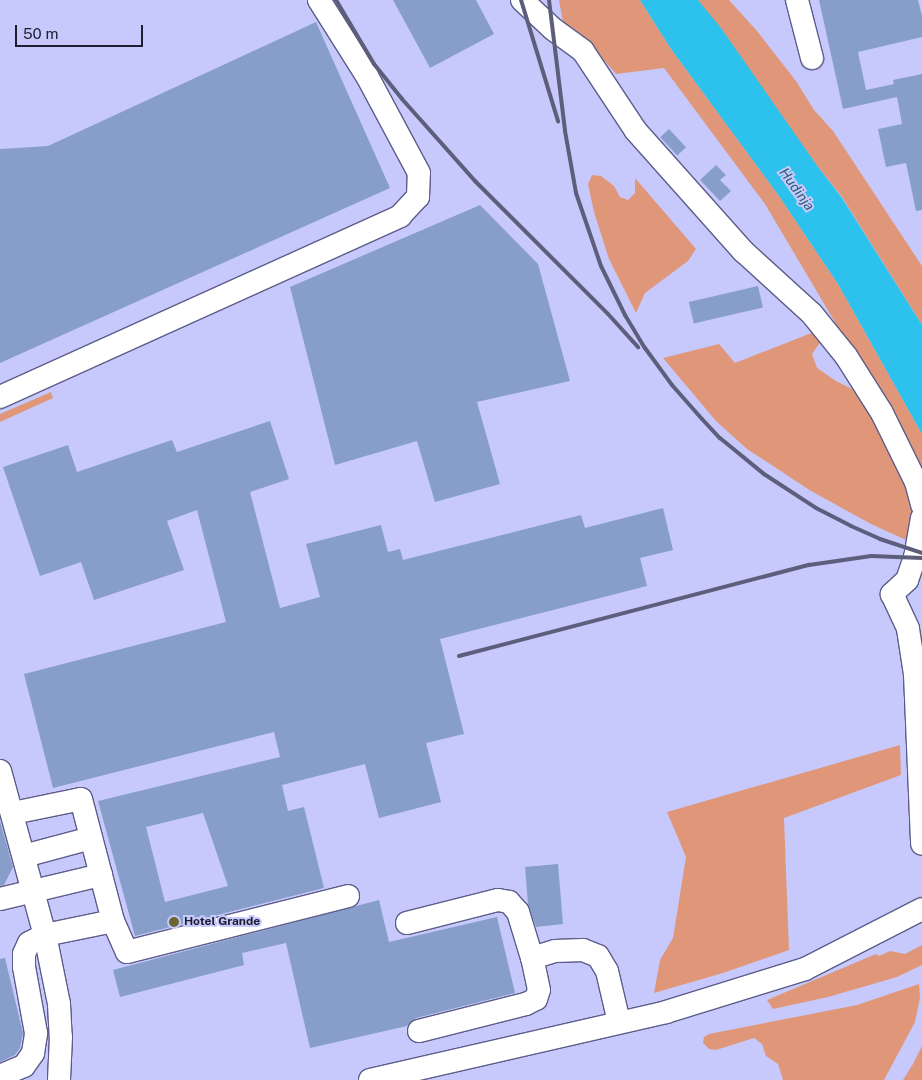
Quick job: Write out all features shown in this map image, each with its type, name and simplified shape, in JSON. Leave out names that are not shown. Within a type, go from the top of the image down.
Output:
[{"type":"street","points":[[0,397],[400,216],[418,197],[419,173],[367,76],[319,0]]},
{"type":"street","points":[[522,0],[553,29],[583,51],[617,104],[648,145],[744,251],[812,314],[846,356],[882,413],[916,482],[922,505]]},
{"type":"street","points":[[797,0],[812,58]]},
{"type":"street","points":[[922,518],[915,557],[907,580],[892,594],[908,629],[915,674],[920,753],[922,844]]},
{"type":"street","points":[[0,771],[46,936],[59,1004],[61,1037],[59,1080]]},
{"type":"street","points":[[13,813],[81,799],[113,921],[126,952],[348,896]]},
{"type":"street","points":[[24,856],[91,838]]},
{"type":"street","points":[[0,899],[101,875]]},
{"type":"street","points":[[407,923],[498,900],[509,902],[518,912],[532,958],[539,990],[536,999],[526,1004],[420,1031]]},
{"type":"street","points":[[370,1080],[666,1012],[804,969],[922,909]]},
{"type":"street","points":[[4,1077],[24,1066],[33,1053],[36,1033],[24,954],[30,943],[46,936],[113,921]]},
{"type":"street","points":[[532,958],[555,951],[582,950],[598,956],[607,971],[619,1022]]},
{"type":"shaded area","points":[[559,0],[640,0],[671,49],[777,193],[838,284],[922,434],[922,469],[765,204],[664,68],[616,74],[590,44],[563,22]]},
{"type":"shaded area","points":[[698,0],[729,0],[757,31],[796,81],[814,110],[833,131],[922,266],[922,325],[842,197],[818,167]]},
{"type":"shaded area","points":[[592,175],[601,176],[614,186],[620,197],[628,200],[635,193],[635,178],[696,249],[688,261],[645,293],[636,313],[609,259],[594,212],[588,184]]},
{"type":"shaded area","points":[[814,332],[822,340],[812,354],[817,368],[836,381],[860,393],[904,483],[916,522],[912,538],[906,540],[871,524],[811,491],[747,449],[716,421],[663,358],[719,344],[735,363]]},
{"type":"shaded area","points":[[51,392],[53,398],[0,422],[0,414]]},
{"type":"shaded area","points":[[900,745],[901,775],[784,818],[789,950],[723,973],[654,993],[660,960],[673,938],[686,857],[667,812]]},
{"type":"shaded area","points":[[922,945],[922,965],[897,977],[828,997],[773,1009],[767,1000],[876,954],[879,956],[890,951],[905,954]]},
{"type":"shaded area","points":[[919,984],[920,998],[915,1022],[884,1080],[783,1080],[778,1064],[766,1056],[762,1044],[754,1038],[716,1050],[709,1049],[703,1043],[704,1037],[709,1034],[857,1005]]},
{"type":"shaded area","points":[[922,1046],[922,1080],[903,1080],[913,1064]]},
{"type":"water","name":"Hudinja","points":[[640,0],[698,0],[721,28],[818,167],[842,198],[922,325],[922,434],[838,284],[779,196],[671,49]]},
{"type":"building","points":[[393,0],[476,0],[494,34],[430,68]]},
{"type":"building","points":[[819,0],[918,0],[922,16],[922,37],[858,52],[866,90],[894,84],[893,80],[922,74],[922,210],[916,211],[906,163],[886,167],[878,129],[902,124],[897,97],[843,109]]},
{"type":"building","points":[[316,22],[390,188],[0,363],[0,149],[48,146]]},
{"type":"building","points":[[669,129],[686,147],[677,155],[660,137]]},
{"type":"building","points":[[716,165],[726,175],[720,180],[731,191],[720,201],[700,180]]},
{"type":"building","points":[[480,205],[538,264],[570,381],[477,402],[500,484],[435,502],[417,441],[335,465],[290,287]]},
{"type":"building","points":[[758,286],[763,307],[694,323],[689,302]]},
{"type":"building","points":[[270,421],[289,479],[250,492],[280,608],[320,597],[306,544],[381,525],[388,552],[400,549],[403,560],[581,515],[585,528],[663,508],[673,550],[640,558],[647,586],[440,639],[464,734],[426,743],[441,802],[379,818],[365,764],[282,785],[288,811],[304,807],[324,888],[135,936],[98,801],[280,757],[274,732],[53,788],[24,674],[226,622],[197,510],[167,521],[184,570],[94,600],[81,562],[40,576],[3,467],[68,445],[77,472],[172,440],[177,452]],"holes":[[[203,813],[228,886],[165,902],[146,827]]]},
{"type":"building","points":[[0,821],[13,867],[4,885],[0,886]]},
{"type":"building","points":[[558,864],[563,924],[536,927],[528,904],[525,867]]},
{"type":"building","points":[[379,900],[389,942],[497,917],[515,993],[416,1018],[407,1026],[310,1048],[286,943],[242,953],[244,965],[120,997],[113,970]]},
{"type":"building","points":[[5,958],[23,1033],[20,1048],[15,1055],[0,1062],[0,959]]},
{"type":"railway","points":[[336,0],[374,64],[402,99],[475,181],[608,314],[638,347]]},
{"type":"railway","points":[[521,0],[558,121]]},
{"type":"railway","points":[[549,0],[565,131],[576,193],[601,266],[625,315],[645,348],[672,385],[702,419],[720,438],[764,474],[816,508],[851,526],[880,539],[922,553]]},
{"type":"railway","points":[[459,656],[809,565],[871,556],[922,558]]},
{"type":"place","name":"Hotel Grande","points":[[174,922]]}]
